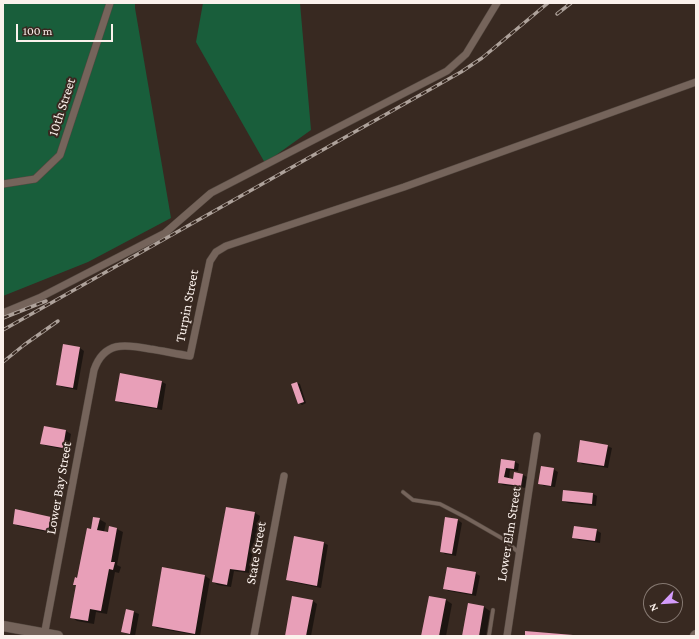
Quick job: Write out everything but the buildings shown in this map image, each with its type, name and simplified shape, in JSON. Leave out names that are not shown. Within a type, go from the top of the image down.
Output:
[{"type":"street","name":"10th Street","points":[[3,184],[35,179],[60,155],[110,3]]},
{"type":"street","points":[[3,313],[39,298],[165,233],[211,193],[447,71],[466,54],[497,3]]},
{"type":"street","name":"Turpin Street","points":[[106,352],[114,347],[127,345],[190,356],[210,261],[216,252],[226,246],[404,187],[696,82]]},
{"type":"street","name":"Lower Bay Street","points":[[44,635],[94,370],[101,356],[106,352]]},
{"type":"street","name":"Lower Elm Street","points":[[507,636],[537,436]]},
{"type":"street","name":"State Street","points":[[254,636],[284,476]]},
{"type":"street","points":[[3,626],[44,635],[58,636]]},
{"type":"lane","points":[[403,492],[413,500],[440,504],[465,517],[505,540],[519,554]]},
{"type":"lane","points":[[489,636],[493,610]]},
{"type":"green space","points":[[3,3],[135,3],[171,218],[88,262],[3,296]]},
{"type":"green space","points":[[203,3],[300,3],[311,130],[265,163],[196,42]]},
{"type":"railway","points":[[3,330],[461,72],[482,58],[548,3]]},
{"type":"railway","points":[[557,14],[571,3]]},
{"type":"railway","points":[[3,318],[46,301]]},
{"type":"railway","points":[[3,362],[58,321]]}]
